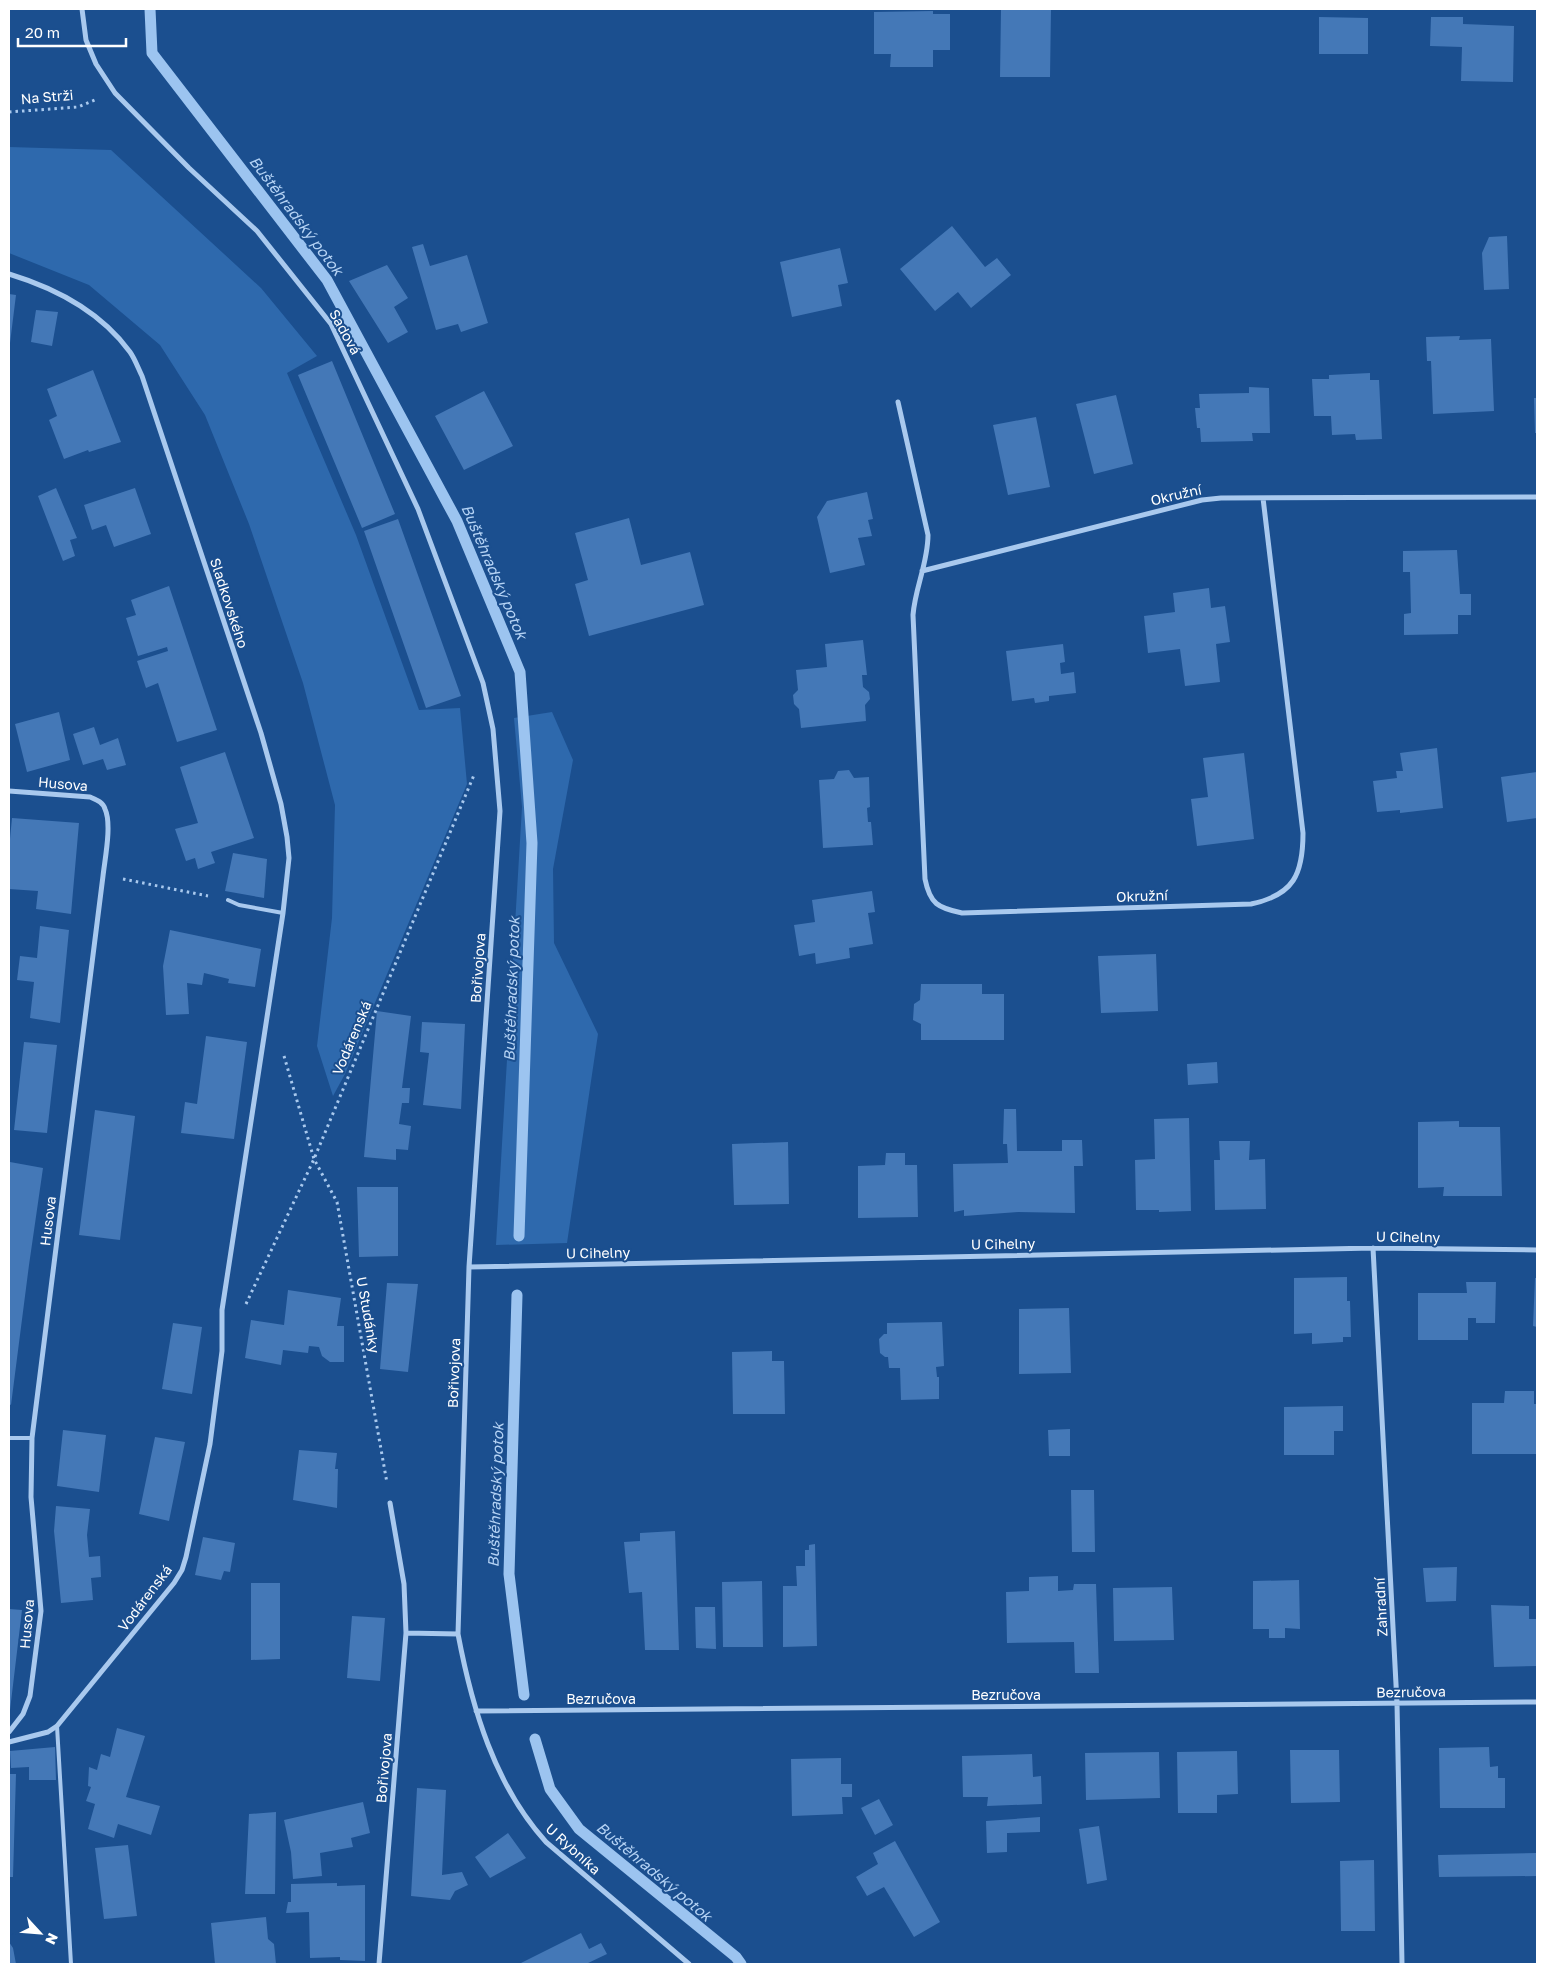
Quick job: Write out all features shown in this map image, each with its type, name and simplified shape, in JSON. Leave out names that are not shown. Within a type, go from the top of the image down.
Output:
[{"type":"street","name":"Sadová","points":[[82,9],[86,40],[96,64],[114,92],[189,168],[257,231],[331,324],[418,509],[483,683],[493,728]]},
{"type":"street","name":"Sladkovského","points":[[9,274],[30,280],[87,310],[130,352],[142,376],[261,733],[281,804],[288,837],[289,858],[283,913],[267,1011]]},
{"type":"street","name":"Okružní","points":[[898,402],[928,535],[927,554],[913,615],[924,863],[928,891],[934,903],[946,910],[962,913],[1251,904],[1279,896],[1288,888],[1295,878],[1300,865],[1303,833],[1262,498]]},
{"type":"street","name":"Okružní","points":[[922,571],[1202,500],[1537,497]]},
{"type":"street","name":"Bořivojova","points":[[458,1634],[468,1266],[500,810],[493,728]]},
{"type":"street","name":"Husova","points":[[9,791],[90,797],[100,801],[105,808],[108,821],[103,876],[32,1438],[31,1497],[41,1611],[30,1696],[23,1714],[9,1732]]},
{"type":"street","name":"Vodárenská","points":[[9,1742],[48,1732],[57,1726],[174,1583],[182,1570],[210,1444],[222,1351],[222,1310],[267,1011]]},
{"type":"street","name":"U Cihelny","points":[[468,1266],[1373,1248],[1537,1250]]},
{"type":"street","name":"Zahradní","points":[[1373,1248],[1397,1703],[1402,1964]]},
{"type":"street","points":[[390,1503],[404,1584],[406,1633],[458,1634]]},
{"type":"street","name":"Bořivojova","points":[[379,1964],[406,1633]]},
{"type":"street","name":"U Rybníka","points":[[458,1634],[464,1667],[476,1711],[504,1783],[530,1824],[546,1842],[689,1964]]},
{"type":"street","name":"Bezručova","points":[[476,1711],[1537,1702]]},
{"type":"lane","points":[[228,900],[239,905],[283,913]]},
{"type":"lane","points":[[9,1438],[32,1438]]},
{"type":"lane","points":[[57,1726],[71,1964]]},
{"type":"path","name":"Na Strži","points":[[9,112],[78,107],[114,92]]},
{"type":"path","name":"Vodárenská","points":[[245,1306],[314,1158],[474,774]]},
{"type":"path","points":[[103,876],[228,900]]},
{"type":"path","name":"U Studánky","points":[[282,1047],[314,1158],[337,1202],[390,1503]]},
{"type":"shaded area","points":[[9,147],[111,150],[261,288],[317,356],[287,373],[356,535],[419,710],[460,708],[467,784],[345,1074],[333,1096],[317,1046],[332,918],[335,805],[303,683],[249,524],[205,415],[160,345],[89,285],[9,253]]},
{"type":"shaded area","points":[[552,712],[573,760],[553,869],[554,943],[598,1034],[567,1243],[496,1245],[522,807],[514,718]]},
{"type":"building","points":[[1001,9],[1051,9],[1050,77],[1000,77]]},
{"type":"building","points":[[933,11],[933,14],[950,14],[950,50],[933,50],[933,67],[890,67],[891,54],[874,54],[874,12]]},
{"type":"building","points":[[1319,17],[1368,18],[1368,54],[1319,54]]},
{"type":"building","points":[[1431,17],[1463,17],[1463,24],[1514,26],[1513,82],[1461,81],[1462,47],[1430,46]]},
{"type":"building","points":[[952,226],[985,267],[997,258],[1011,275],[971,308],[958,292],[935,311],[900,269]]},
{"type":"building","points":[[1507,236],[1509,289],[1484,290],[1482,253],[1489,237]]},
{"type":"building","points":[[423,244],[430,266],[467,255],[488,323],[461,332],[458,324],[436,330],[412,247]]},
{"type":"building","points":[[840,248],[848,283],[838,285],[842,306],[792,317],[780,262]]},
{"type":"building","points":[[387,265],[408,298],[394,307],[408,332],[388,343],[349,281]]},
{"type":"building","points":[[9,294],[16,295],[10,343],[9,343]]},
{"type":"building","points":[[36,310],[58,312],[52,346],[31,342]]},
{"type":"building","points":[[1460,336],[1459,340],[1491,339],[1494,411],[1433,414],[1431,361],[1427,361],[1426,337]]},
{"type":"building","points":[[332,361],[395,514],[362,528],[298,375]]},
{"type":"building","points":[[93,370],[121,442],[89,452],[88,450],[64,459],[49,420],[57,416],[47,389]]},
{"type":"building","points":[[1370,373],[1370,380],[1379,380],[1382,439],[1356,440],[1355,434],[1332,435],[1331,416],[1314,416],[1312,379],[1329,379],[1329,375]]},
{"type":"building","points":[[1249,387],[1269,388],[1270,433],[1252,433],[1253,441],[1201,442],[1200,428],[1197,428],[1195,408],[1200,408],[1199,394],[1249,393]]},
{"type":"building","points":[[484,391],[513,446],[464,470],[435,416]]},
{"type":"building","points":[[1116,395],[1133,464],[1094,474],[1076,404]]},
{"type":"building","points":[[1534,398],[1537,398],[1537,433],[1535,433]]},
{"type":"building","points":[[1036,417],[1050,487],[1008,495],[993,425]]},
{"type":"building","points":[[56,488],[77,538],[70,540],[75,556],[63,561],[38,496]]},
{"type":"building","points":[[135,488],[151,534],[114,547],[106,525],[92,530],[84,505]]},
{"type":"building","points":[[867,492],[873,519],[868,520],[872,536],[858,538],[865,565],[830,573],[817,517],[827,501]]},
{"type":"building","points":[[629,518],[641,565],[690,552],[704,605],[589,636],[575,584],[588,580],[575,533]]},
{"type":"building","points":[[398,519],[461,696],[426,708],[364,531]]},
{"type":"building","points":[[1457,550],[1460,594],[1471,594],[1471,615],[1458,615],[1458,634],[1404,635],[1404,614],[1411,613],[1410,572],[1403,572],[1403,551]]},
{"type":"building","points":[[169,586],[217,730],[177,742],[158,683],[146,688],[137,661],[168,651],[167,647],[138,656],[126,618],[136,615],[131,600]]},
{"type":"building","points":[[1209,588],[1211,608],[1225,606],[1230,642],[1216,644],[1220,682],[1185,686],[1180,649],[1148,653],[1144,616],[1175,612],[1173,593]]},
{"type":"building","points":[[863,640],[867,675],[862,675],[863,687],[869,692],[870,699],[865,705],[866,721],[801,728],[799,709],[794,704],[793,695],[798,690],[796,670],[827,667],[825,644]]},
{"type":"building","points":[[1063,644],[1065,662],[1060,663],[1061,674],[1074,672],[1076,693],[1049,696],[1049,701],[1035,703],[1034,698],[1012,701],[1006,651]]},
{"type":"building","points":[[59,712],[70,760],[27,772],[15,724]]},
{"type":"building","points":[[94,727],[100,745],[118,738],[126,765],[107,770],[103,759],[83,765],[73,734]]},
{"type":"building","points":[[1437,748],[1443,808],[1400,813],[1400,810],[1377,812],[1373,781],[1397,778],[1396,771],[1403,771],[1400,753]]},
{"type":"building","points":[[225,752],[254,838],[211,852],[215,863],[198,869],[195,858],[186,861],[175,829],[198,823],[180,767]]},
{"type":"building","points":[[1244,753],[1254,839],[1197,846],[1191,799],[1208,797],[1203,758]]},
{"type":"building","points":[[849,770],[854,778],[869,777],[870,807],[867,808],[868,822],[871,822],[873,845],[823,848],[819,780],[834,779],[838,771]]},
{"type":"building","points":[[1537,772],[1537,818],[1507,822],[1501,777]]},
{"type":"building","points":[[12,818],[79,823],[71,914],[36,909],[38,891],[9,889],[9,849]]},
{"type":"building","points":[[233,853],[267,859],[264,898],[225,891]]},
{"type":"building","points":[[872,891],[875,912],[868,913],[873,944],[849,948],[850,958],[816,964],[815,953],[799,956],[794,925],[815,922],[812,900]]},
{"type":"building","points":[[40,926],[69,930],[60,1023],[30,1018],[34,982],[17,980],[20,956],[37,958]]},
{"type":"building","points":[[170,930],[261,949],[255,987],[228,983],[229,979],[204,973],[202,985],[187,983],[189,1014],[166,1015],[163,966]]},
{"type":"building","points":[[1156,954],[1158,1011],[1101,1013],[1098,956]]},
{"type":"building","points":[[921,984],[982,984],[982,994],[1004,994],[1004,1040],[921,1040],[921,1024],[913,1020],[914,1004],[920,1000]]},
{"type":"building","points":[[377,1011],[411,1016],[402,1088],[410,1088],[409,1103],[402,1103],[399,1124],[411,1126],[408,1150],[396,1149],[396,1160],[364,1157]]},
{"type":"building","points":[[422,1022],[465,1024],[461,1109],[423,1105],[429,1053],[420,1052]]},
{"type":"building","points":[[206,1036],[247,1042],[234,1139],[181,1133],[185,1102],[197,1104]]},
{"type":"building","points":[[24,1042],[57,1045],[47,1133],[14,1130]]},
{"type":"building","points":[[1217,1062],[1218,1083],[1188,1085],[1187,1064]]},
{"type":"building","points":[[1004,1109],[1016,1109],[1017,1151],[1062,1151],[1062,1140],[1082,1140],[1083,1166],[1074,1166],[1075,1213],[1018,1212],[964,1216],[964,1210],[954,1212],[953,1164],[1008,1163],[1007,1144],[1003,1144]]},
{"type":"building","points":[[95,1110],[135,1116],[120,1240],[79,1235]]},
{"type":"building","points":[[1189,1118],[1191,1211],[1159,1212],[1159,1210],[1136,1210],[1135,1160],[1155,1159],[1154,1119]]},
{"type":"building","points":[[1459,1121],[1459,1127],[1500,1127],[1502,1196],[1443,1196],[1444,1187],[1418,1188],[1418,1122]]},
{"type":"building","points":[[1219,1141],[1250,1141],[1249,1160],[1265,1159],[1266,1209],[1215,1210],[1214,1160],[1220,1160]]},
{"type":"building","points":[[788,1142],[789,1204],[734,1205],[732,1144]]},
{"type":"building","points":[[886,1153],[905,1153],[905,1165],[917,1165],[918,1217],[858,1218],[858,1166],[885,1165]]},
{"type":"building","points":[[10,1162],[43,1168],[11,1405],[9,1404]]},
{"type":"building","points":[[357,1187],[398,1187],[398,1256],[359,1257]]},
{"type":"building","points":[[1347,1277],[1347,1301],[1350,1301],[1351,1337],[1343,1337],[1343,1342],[1312,1344],[1312,1333],[1294,1334],[1294,1278]]},
{"type":"building","points":[[1535,1278],[1537,1278],[1537,1327],[1533,1326]]},
{"type":"building","points":[[1466,1282],[1496,1282],[1495,1323],[1476,1323],[1476,1318],[1468,1318],[1468,1340],[1418,1340],[1418,1293],[1467,1293]]},
{"type":"building","points":[[387,1283],[418,1284],[408,1372],[380,1369]]},
{"type":"building","points":[[288,1290],[341,1298],[337,1326],[344,1326],[344,1362],[330,1362],[322,1356],[319,1347],[309,1346],[308,1353],[283,1350],[281,1365],[245,1358],[251,1320],[284,1325]]},
{"type":"building","points":[[1069,1308],[1071,1373],[1019,1374],[1019,1309]]},
{"type":"building","points":[[942,1322],[944,1366],[936,1367],[937,1377],[939,1377],[939,1399],[901,1400],[900,1368],[889,1368],[888,1357],[880,1353],[879,1339],[884,1334],[887,1334],[887,1323]]},
{"type":"building","points":[[173,1323],[202,1327],[192,1394],[162,1389]]},
{"type":"building","points":[[772,1351],[772,1361],[784,1361],[785,1414],[733,1414],[732,1352]]},
{"type":"building","points":[[1505,1391],[1534,1391],[1534,1404],[1537,1404],[1537,1454],[1472,1454],[1472,1403],[1504,1403]]},
{"type":"building","points":[[1343,1406],[1343,1431],[1334,1431],[1334,1455],[1284,1455],[1284,1407]]},
{"type":"building","points":[[1070,1429],[1070,1456],[1049,1456],[1048,1430]]},
{"type":"building","points":[[63,1430],[106,1435],[99,1492],[57,1486]]},
{"type":"building","points":[[155,1437],[185,1442],[169,1521],[139,1514]]},
{"type":"building","points":[[299,1450],[337,1453],[335,1469],[338,1469],[337,1508],[293,1500]]},
{"type":"building","points":[[1071,1490],[1094,1490],[1095,1552],[1072,1552]]},
{"type":"building","points":[[56,1506],[90,1509],[87,1535],[89,1557],[100,1556],[101,1577],[91,1578],[93,1600],[61,1603],[54,1531]]},
{"type":"building","points":[[675,1531],[679,1650],[645,1650],[642,1592],[629,1593],[624,1542],[640,1541],[640,1533]]},
{"type":"building","points":[[203,1537],[235,1543],[230,1572],[224,1571],[221,1580],[195,1575]]},
{"type":"building","points":[[815,1544],[817,1646],[783,1647],[783,1586],[797,1586],[796,1566],[805,1566],[805,1550],[809,1550],[809,1545]]},
{"type":"building","points":[[1457,1567],[1456,1601],[1426,1602],[1423,1568]]},
{"type":"building","points":[[1058,1576],[1058,1591],[1073,1590],[1074,1584],[1096,1584],[1099,1673],[1075,1673],[1074,1642],[1007,1643],[1006,1592],[1029,1591],[1029,1577]]},
{"type":"building","points":[[1299,1580],[1300,1629],[1285,1628],[1285,1638],[1269,1638],[1269,1629],[1253,1629],[1253,1581]]},
{"type":"building","points":[[762,1581],[763,1647],[723,1647],[722,1582]]},
{"type":"building","points":[[251,1583],[280,1583],[280,1659],[251,1660]]},
{"type":"building","points":[[1172,1587],[1174,1640],[1114,1641],[1113,1588]]},
{"type":"building","points":[[1491,1605],[1529,1606],[1529,1619],[1537,1619],[1537,1666],[1494,1667]]},
{"type":"building","points":[[695,1607],[715,1607],[716,1649],[696,1648]]},
{"type":"building","points":[[9,1609],[22,1610],[10,1710],[9,1710]]},
{"type":"building","points":[[352,1616],[385,1618],[380,1681],[347,1678]]},
{"type":"building","points":[[117,1728],[145,1736],[126,1797],[160,1806],[151,1835],[118,1824],[114,1838],[88,1829],[95,1804],[86,1801],[91,1787],[88,1786],[89,1767],[97,1770],[101,1754],[110,1757]]},
{"type":"building","points":[[55,1747],[56,1780],[29,1780],[29,1767],[11,1768],[10,1751]]},
{"type":"building","points":[[1489,1747],[1490,1767],[1498,1766],[1498,1778],[1505,1778],[1505,1808],[1440,1808],[1439,1748]]},
{"type":"building","points":[[1290,1750],[1339,1750],[1340,1802],[1291,1803]]},
{"type":"building","points":[[1237,1751],[1238,1794],[1217,1795],[1217,1813],[1178,1813],[1177,1752]]},
{"type":"building","points":[[1159,1752],[1160,1798],[1086,1800],[1085,1753]]},
{"type":"building","points":[[1032,1754],[1033,1777],[1041,1776],[1042,1804],[987,1806],[988,1797],[963,1797],[962,1756]]},
{"type":"building","points":[[841,1758],[841,1784],[852,1784],[852,1797],[842,1797],[843,1814],[792,1816],[791,1759]]},
{"type":"building","points":[[9,1774],[16,1774],[13,1877],[9,1877]]},
{"type":"building","points":[[417,1788],[446,1790],[442,1875],[462,1872],[468,1885],[455,1891],[450,1900],[411,1896]]},
{"type":"building","points":[[879,1799],[893,1825],[875,1835],[861,1808]]},
{"type":"building","points":[[363,1802],[370,1833],[351,1838],[353,1847],[320,1853],[322,1876],[293,1879],[291,1852],[284,1820]]},
{"type":"building","points":[[276,1812],[275,1894],[245,1894],[249,1814]]},
{"type":"building","points":[[1040,1817],[1040,1832],[1007,1833],[1007,1852],[987,1853],[986,1821]]},
{"type":"building","points":[[1099,1826],[1107,1880],[1087,1884],[1079,1829]]},
{"type":"building","points":[[508,1833],[526,1858],[490,1878],[475,1857]]},
{"type":"building","points":[[895,1841],[940,1922],[914,1937],[884,1887],[867,1896],[856,1877],[878,1864],[873,1853]]},
{"type":"building","points":[[128,1845],[137,1916],[104,1919],[95,1848]]},
{"type":"building","points":[[1537,1853],[1537,1876],[1439,1877],[1438,1855]]},
{"type":"building","points":[[1374,1860],[1375,1931],[1341,1931],[1340,1861]]},
{"type":"building","points":[[337,1883],[337,1886],[365,1885],[365,1961],[340,1960],[340,1957],[310,1958],[309,1912],[286,1913],[288,1902],[291,1902],[291,1884]]},
{"type":"building","points":[[266,1917],[268,1939],[274,1944],[276,1964],[215,1964],[211,1923]]},
{"type":"building","points":[[581,1933],[589,1949],[601,1943],[607,1954],[586,1964],[519,1964]]},
{"type":"building","points":[[9,1942],[13,1948],[16,1964],[9,1964]]},
{"type":"waterway","name":"Buštěhradský potok","points":[[150,9],[152,53],[327,280],[457,521],[520,672],[532,843],[519,1236]]},
{"type":"waterway","name":"Buštěhradský potok","points":[[517,1295],[509,1574],[524,1695]]},
{"type":"waterway","name":"Buštěhradský potok","points":[[535,1739],[550,1789],[579,1829],[736,1957],[741,1964]]}]
